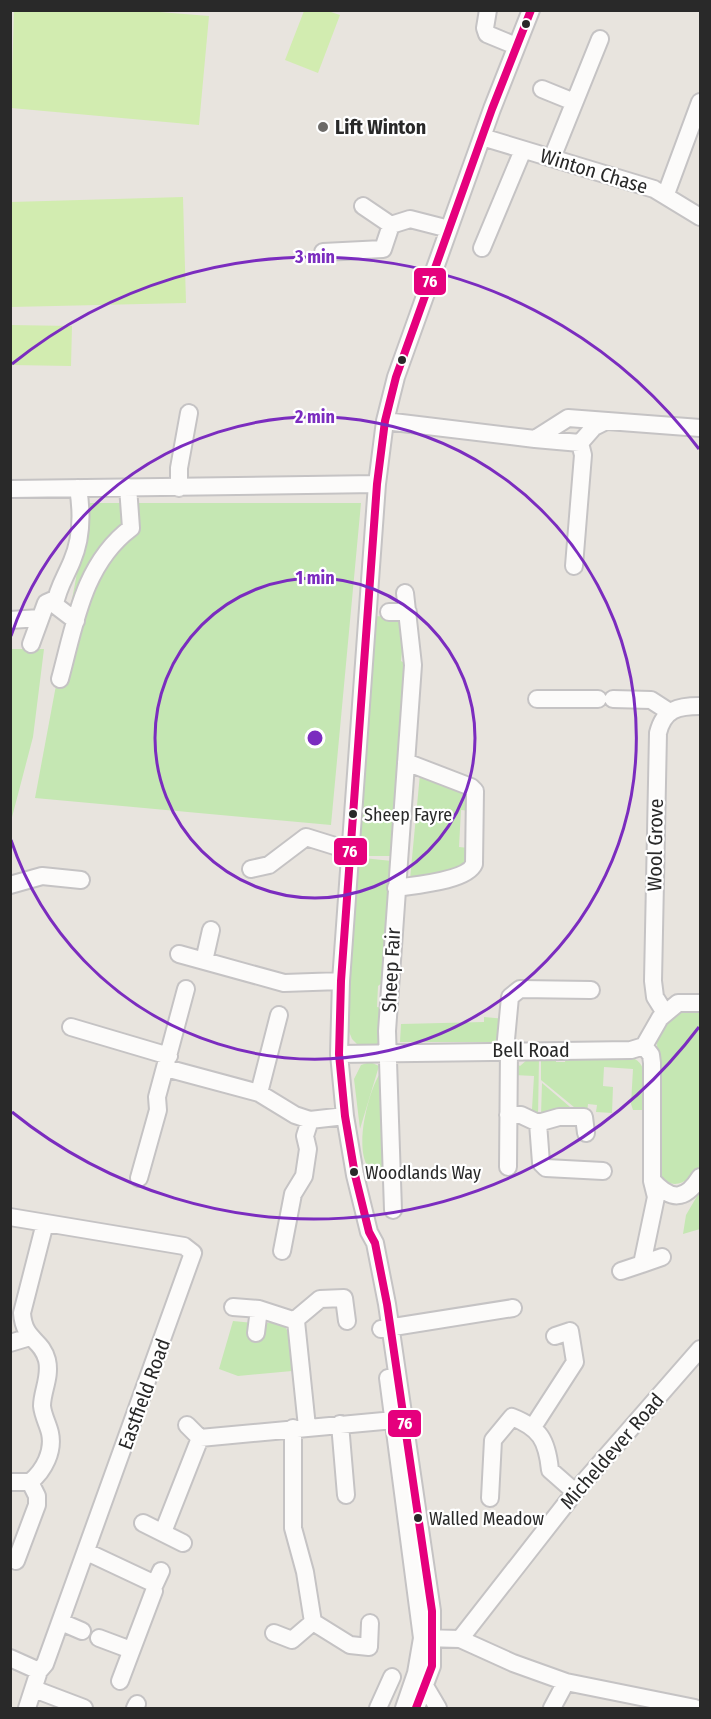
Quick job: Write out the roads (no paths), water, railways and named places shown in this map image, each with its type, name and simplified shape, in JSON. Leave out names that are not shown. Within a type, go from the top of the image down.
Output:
[{"type":"street","points":[[488,10],[485,28],[487,34],[516,46]]},
{"type":"street","points":[[416,1708],[432,1666],[375,1244],[369,1232],[345,1116],[339,1054],[341,981],[377,484],[385,421],[396,377],[482,137],[531,10]]},
{"type":"street","points":[[552,158],[600,39]]},
{"type":"street","points":[[542,89],[574,102]]},
{"type":"street","points":[[666,194],[700,102]]},
{"type":"street","name":"Winton Chase","points":[[482,137],[666,194],[700,217]]},
{"type":"street","points":[[482,248],[523,150]]},
{"type":"street","points":[[363,206],[391,225]]},
{"type":"street","points":[[391,225],[410,219],[449,229]]},
{"type":"street","points":[[323,252],[383,249],[391,225]]},
{"type":"street","points":[[179,488],[179,468],[189,413]]},
{"type":"street","points":[[535,438],[568,418],[700,428]]},
{"type":"street","points":[[385,421],[580,443]]},
{"type":"street","points":[[580,443],[594,427],[606,422]]},
{"type":"street","points":[[574,566],[583,456],[580,443]]},
{"type":"street","points":[[10,489],[377,484]]},
{"type":"street","points":[[60,679],[94,567],[114,541],[131,528],[128,487]]},
{"type":"street","points":[[55,602],[73,559],[78,539],[81,514],[78,488]]},
{"type":"street","name":"Sheep Fair","points":[[393,1210],[389,1052],[396,888],[413,666],[411,631],[405,593]]},
{"type":"street","points":[[31,644],[46,603],[55,602],[76,621]]},
{"type":"street","points":[[389,612],[408,612]]},
{"type":"street","points":[[10,620],[40,618]]},
{"type":"street","points":[[537,699],[651,700],[668,711],[683,706],[700,705]]},
{"type":"street","name":"Wool Grove","points":[[665,1013],[655,997],[654,981],[657,746],[661,721],[668,711]]},
{"type":"street","points":[[396,888],[461,876],[472,870],[474,864],[475,791],[471,787],[406,762]]},
{"type":"street","points":[[251,869],[268,865],[306,837],[351,851]]},
{"type":"street","points":[[10,885],[42,876],[81,880]]},
{"type":"street","points":[[204,961],[211,930]]},
{"type":"street","points":[[179,954],[284,982],[341,981]]},
{"type":"street","points":[[138,1178],[158,1110],[157,1097],[186,989]]},
{"type":"street","points":[[508,1167],[507,1050],[510,997],[514,991],[520,989],[591,990]]},
{"type":"street","points":[[642,1264],[656,1197],[652,1180],[652,1063],[651,1055],[644,1046],[665,1013],[678,1003],[700,1003]]},
{"type":"street","points":[[259,1093],[279,1016]]},
{"type":"street","points":[[71,1027],[259,1093],[295,1115],[310,1120],[345,1116]]},
{"type":"street","name":"Bell Road","points":[[339,1054],[631,1050],[644,1046]]},
{"type":"street","points":[[508,1115],[521,1115],[538,1123],[559,1117],[584,1117],[586,1133]]},
{"type":"street","points":[[282,1251],[293,1194],[304,1176],[308,1149],[305,1136],[310,1120]]},
{"type":"street","points":[[538,1123],[541,1163],[546,1168],[603,1171]]},
{"type":"street","points":[[652,1180],[662,1191],[678,1196],[688,1193],[700,1177]]},
{"type":"street","name":"Eastfield Road","points":[[10,1217],[184,1246],[192,1253],[87,1552],[45,1664],[39,1671],[27,1708]]},
{"type":"street","points":[[10,1482],[30,1482],[38,1476],[51,1449],[51,1435],[42,1405],[48,1379],[47,1360],[42,1349],[23,1328],[22,1313],[45,1223]]},
{"type":"street","points":[[621,1271],[662,1257]]},
{"type":"street","points":[[295,1320],[320,1299],[344,1298],[347,1321]]},
{"type":"street","points":[[233,1307],[259,1309],[295,1320]]},
{"type":"street","points":[[386,1328],[513,1308]]},
{"type":"street","points":[[256,1334],[259,1309]]},
{"type":"street","points":[[295,1320],[300,1427],[293,1528],[305,1572],[313,1622],[350,1645],[369,1647],[370,1623]]},
{"type":"street","points":[[533,1427],[575,1362],[570,1331],[555,1336]]},
{"type":"street","points":[[10,1343],[30,1337]]},
{"type":"street","name":"Micheldever Road","points":[[460,1639],[575,1492],[700,1349]]},
{"type":"street","points":[[490,1498],[493,1440],[510,1410],[533,1427],[548,1446],[550,1470],[575,1492]]},
{"type":"street","points":[[200,1438],[400,1419]]},
{"type":"street","points":[[340,1424],[346,1495]]},
{"type":"street","points":[[187,1425],[200,1438]]},
{"type":"street","points":[[163,1532],[200,1438]]},
{"type":"street","points":[[16,1561],[37,1505],[37,1496],[30,1482]]},
{"type":"street","points":[[143,1523],[183,1543]]},
{"type":"street","points":[[87,1552],[155,1584],[161,1571]]},
{"type":"street","points":[[120,1681],[154,1591]]},
{"type":"street","points":[[61,1622],[82,1631]]},
{"type":"street","points":[[274,1633],[292,1640],[313,1622]]},
{"type":"street","points":[[99,1638],[131,1650]]},
{"type":"street","points":[[427,1638],[460,1639],[513,1663],[566,1682],[695,1708]]},
{"type":"street","points":[[404,1708],[427,1638]]},
{"type":"street","points":[[10,1658],[39,1671]]},
{"type":"street","points":[[378,1708],[392,1677]]},
{"type":"street","points":[[552,1708],[566,1682]]},
{"type":"street","points":[[425,1686],[438,1708]]},
{"type":"street","points":[[34,1689],[84,1708]]},
{"type":"place","name":"Lift Winton","points":[[323,127]]},
{"type":"place","name":"Sheep Fayre","points":[[353,814]]},
{"type":"place","name":"Woodlands Way","points":[[354,1172]]},
{"type":"place","name":"Walled Meadow","points":[[418,1518]]}]
